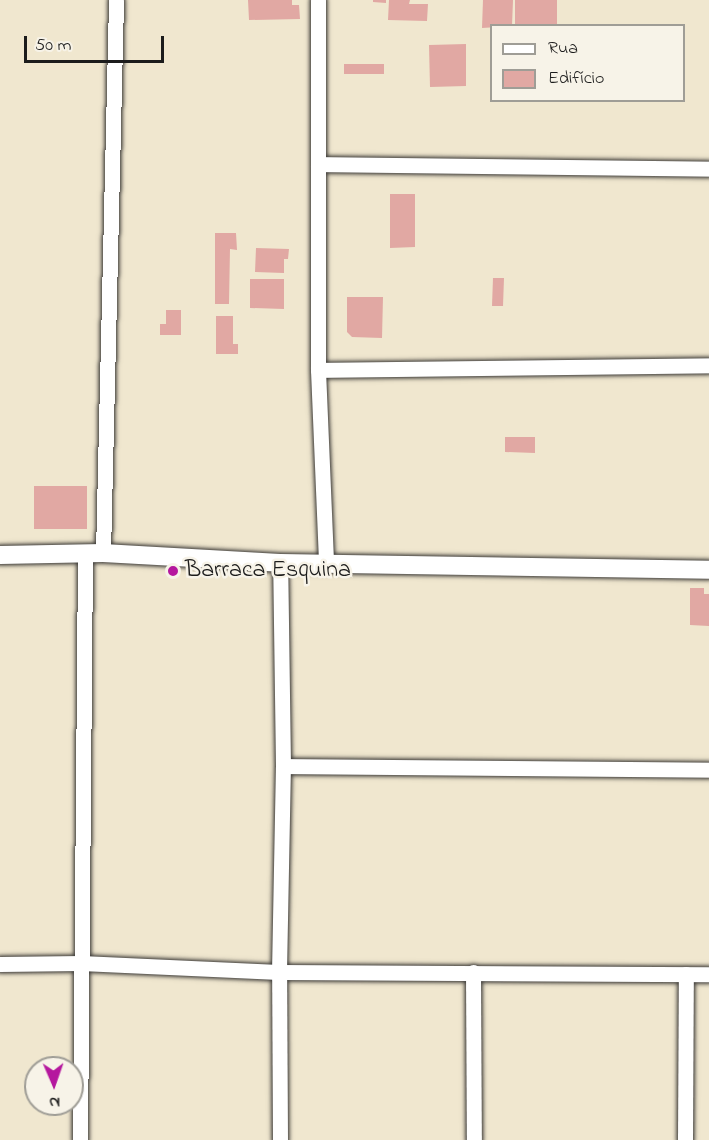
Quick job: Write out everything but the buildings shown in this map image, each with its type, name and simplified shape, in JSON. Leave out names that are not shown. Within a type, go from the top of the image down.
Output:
[{"type":"street","points":[[80,1140],[81,963],[94,554],[116,0]]},
{"type":"street","points":[[318,0],[318,370],[326,562]]},
{"type":"street","points":[[318,164],[709,169]]},
{"type":"street","points":[[318,370],[709,365]]},
{"type":"street","points":[[0,555],[94,554],[280,563],[709,570]]},
{"type":"street","points":[[280,563],[283,766],[279,972],[280,1140]]},
{"type":"street","points":[[283,766],[709,770]]},
{"type":"street","points":[[0,964],[81,963],[279,972],[709,974]]},
{"type":"street","points":[[473,972],[474,1140]]},
{"type":"street","points":[[685,1140],[686,974]]},
{"type":"place","name":"Barraca Esquina","points":[[173,571]]}]
